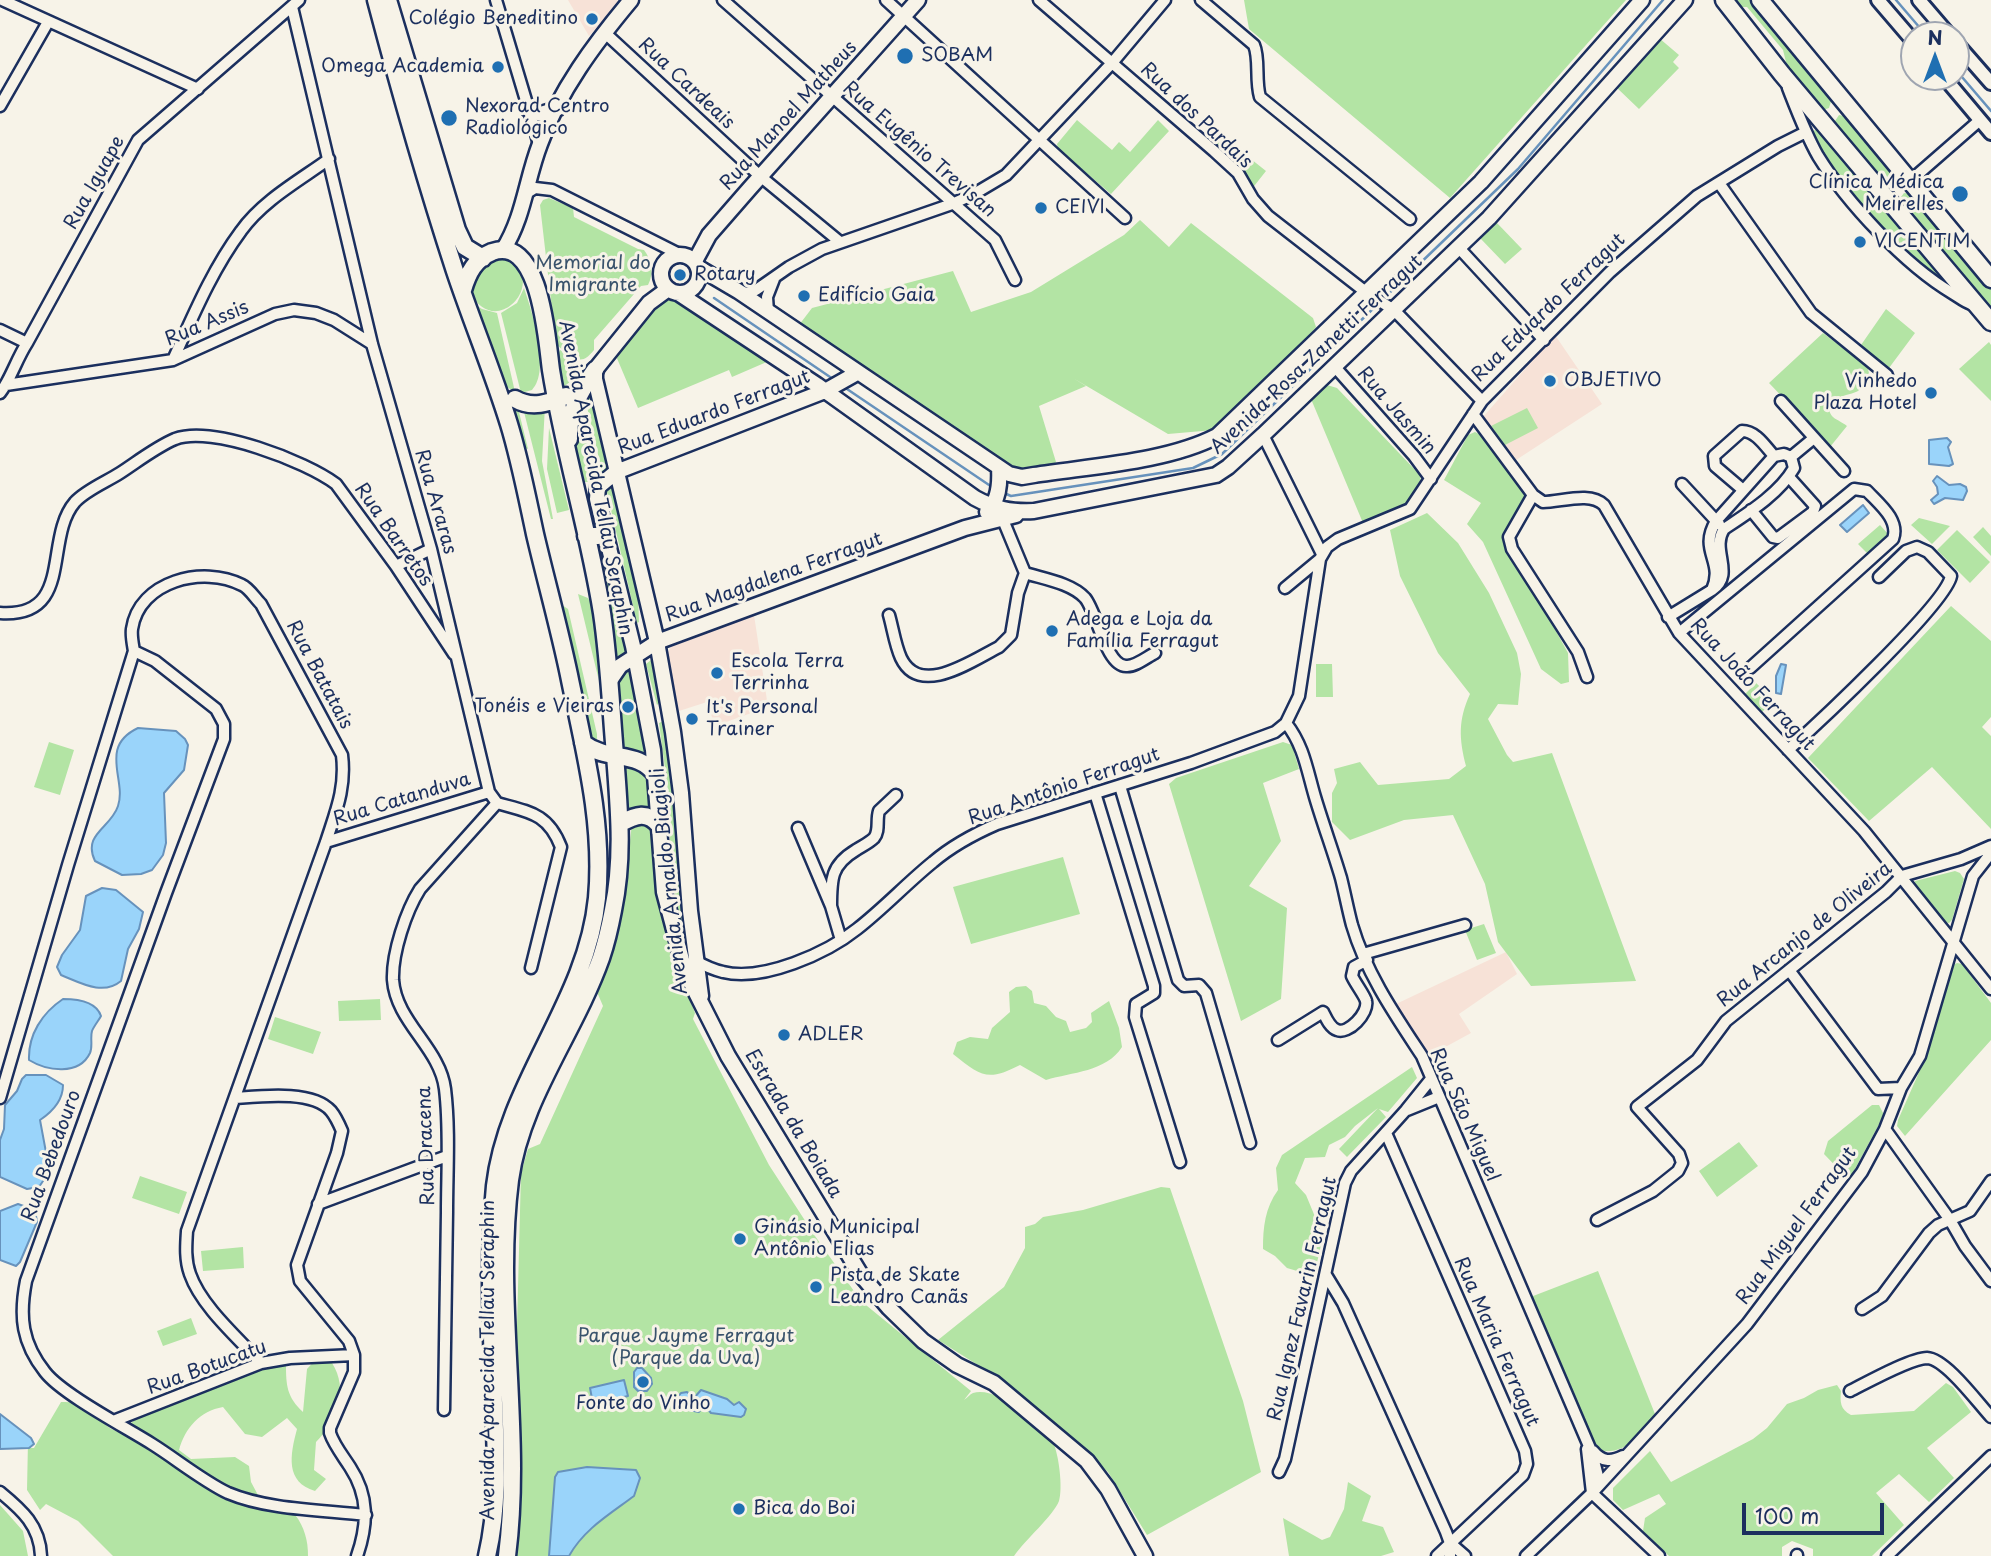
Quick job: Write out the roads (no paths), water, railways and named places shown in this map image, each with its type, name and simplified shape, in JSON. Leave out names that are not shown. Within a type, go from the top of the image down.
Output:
[{"type":"main road","points":[[376,0],[463,290]]},
{"type":"main road","points":[[388,0],[457,230],[465,247],[483,258]]},
{"type":"main road","points":[[463,290],[471,270],[492,252],[503,250],[513,233],[539,145],[557,109],[604,32],[631,0]]},
{"type":"main road","name":"Rua Manoel Matheus","points":[[697,265],[709,235],[918,0]]},
{"type":"main road","name":"Avenida Rosa Zanetti Ferragut","points":[[697,265],[1009,474],[1021,477],[1171,454],[1196,447],[1217,436],[1481,182],[1642,0]]},
{"type":"main road","name":"Avenida Rosa Zanetti Ferragut","points":[[673,291],[825,391],[998,513],[1034,511],[1216,475],[1228,467],[1459,248],[1514,192],[1685,0]]},
{"type":"main road","points":[[1724,0],[1782,74],[1991,322]]},
{"type":"main road","points":[[1760,0],[1991,279]]},
{"type":"main road","points":[[1820,117],[1835,109],[1840,98]]},
{"type":"main road","points":[[528,109],[547,114],[557,109]]},
{"type":"main road","points":[[1898,210],[1893,199],[1909,182]]},
{"type":"main road","name":"Avenida Aparecida Tellau Seraphin","points":[[503,250],[522,257],[531,270],[540,298],[556,400],[602,613],[621,823],[613,908],[601,957],[521,1132],[511,1178],[506,1229],[513,1507],[507,1556]]},
{"type":"main road","points":[[574,487],[570,420],[585,384],[649,303],[673,291],[690,290],[695,286],[699,275],[697,265],[691,257],[678,254],[668,258],[662,266],[660,276],[673,291]]},
{"type":"main road","name":"Avenida Aparecida Tellau Seraphin","points":[[463,290],[509,425],[558,620],[595,806],[598,856],[596,903],[585,954],[565,1004],[519,1097],[497,1175],[491,1226],[497,1473],[496,1507],[487,1556]]},
{"type":"main road","points":[[788,367],[796,381],[796,393],[790,403]]},
{"type":"main road","name":"Avenida Arnaldo Biagioli","points":[[595,370],[597,392],[657,642],[669,707],[681,793],[702,1005]]},
{"type":"main road","name":"Rua Eduardo Ferragut","points":[[616,472],[825,391],[857,373]]},
{"type":"main road","points":[[515,398],[527,399],[538,394],[552,377]]},
{"type":"main road","points":[[495,379],[522,403],[535,405],[556,400],[585,384]]},
{"type":"main road","points":[[998,513],[999,468]]},
{"type":"main road","name":"Avenida Arnaldo Biagioli","points":[[616,472],[598,487],[597,499],[638,654],[656,775],[663,880],[685,971],[702,1005]]},
{"type":"main road","name":"Rua Magdalena Ferragut","points":[[609,682],[620,666],[657,642],[965,528],[998,513]]},
{"type":"main road","points":[[586,536],[598,536],[605,532]]},
{"type":"main road","points":[[638,654],[650,616]]},
{"type":"main road","points":[[646,713],[663,712],[669,707]]},
{"type":"main road","points":[[583,743],[600,754],[636,759],[650,767],[656,775]]},
{"type":"main road","points":[[621,823],[636,815],[644,815],[653,818],[659,825]]},
{"type":"main road","points":[[663,880],[680,876],[688,878]]},
{"type":"main road","name":"Estrada da Boiada","points":[[702,1005],[728,1056],[861,1275],[889,1308],[923,1341],[957,1365],[994,1383],[1087,1461],[1108,1489],[1145,1556]]},
{"type":"street","points":[[2,0],[198,89]]},
{"type":"street","points":[[496,0],[539,145]]},
{"type":"street","name":"Rua Eugênio Trevisan","points":[[723,0],[995,240],[1015,280]]},
{"type":"street","points":[[886,0],[1125,218]]},
{"type":"street","name":"Rua dos Pardais","points":[[1039,0],[1238,173],[1268,216],[1367,293],[1394,310],[1482,401]]},
{"type":"street","points":[[738,291],[747,293],[822,249],[952,204],[1006,174],[1112,63],[1165,0]]},
{"type":"street","points":[[1200,0],[1254,45],[1256,83],[1260,97],[1410,219]]},
{"type":"street","points":[[1878,0],[1900,26]]},
{"type":"street","points":[[1919,0],[1938,21]]},
{"type":"street","name":"Rua Iguape","points":[[3,389],[15,361],[138,140],[297,2]]},
{"type":"street","name":"Rua Araras","points":[[297,2],[329,159],[372,344],[431,549],[489,792],[497,803]]},
{"type":"street","points":[[0,106],[48,22]]},
{"type":"street","name":"Rua Cardeais","points":[[604,32],[760,176],[840,242]]},
{"type":"street","points":[[1970,59],[1991,83]]},
{"type":"street","points":[[1782,74],[1806,132],[1835,180],[1887,240],[1940,286],[1965,302],[1979,307]]},
{"type":"street","points":[[1956,91],[1991,133]]},
{"type":"street","points":[[1909,182],[1980,120]]},
{"type":"street","name":"Rua Eduardo Ferragut","points":[[1285,588],[1338,539],[1410,509],[1482,401],[1610,272],[1697,196],[1778,146],[1806,132]]},
{"type":"street","points":[[173,360],[203,293],[241,229],[287,189],[329,159]]},
{"type":"street","points":[[1719,183],[1811,313],[1887,374]]},
{"type":"street","points":[[527,193],[543,187],[552,190],[678,254]]},
{"type":"street","points":[[1459,248],[1544,340]]},
{"type":"street","points":[[768,312],[767,297],[774,279]]},
{"type":"street","name":"Rua Assis","points":[[3,389],[173,360],[275,314],[294,310],[316,313],[334,320],[372,344]]},
{"type":"street","points":[[0,330],[27,343]]},
{"type":"street","name":"Rua Jasmin","points":[[1335,367],[1431,479]]},
{"type":"street","points":[[1781,401],[1844,471]]},
{"type":"street","points":[[1473,414],[1533,495],[1509,537],[1512,549],[1578,652],[1587,677]]},
{"type":"street","points":[[1742,489],[1715,467],[1714,456],[1742,431],[1747,430],[1774,456]]},
{"type":"street","name":"Rua Barretos","points":[[0,613],[24,612],[45,596],[52,584],[64,522],[77,501],[174,440],[196,435],[221,437],[246,444],[323,475],[336,484],[396,566],[456,657]]},
{"type":"street","points":[[1262,435],[1321,556],[1304,674],[1299,695],[1286,723]]},
{"type":"street","points":[[1791,457],[1814,438]]},
{"type":"street","points":[[1712,590],[1717,572],[1709,540],[1710,530],[1742,489],[1774,456],[1784,454],[1791,457]]},
{"type":"street","points":[[1668,617],[1722,581],[1724,576],[1718,540],[1724,529],[1752,510],[1789,477],[1794,468],[1791,457]]},
{"type":"street","points":[[1752,510],[1773,537],[1778,538],[1813,512],[1815,506],[1789,477]]},
{"type":"street","points":[[1682,484],[1724,529]]},
{"type":"street","points":[[1679,633],[1854,489],[1867,491],[1894,523],[1893,538],[1750,668]]},
{"type":"street","name":"Rua João Ferragut","points":[[1533,495],[1543,502],[1590,497],[1601,501],[1679,633],[1864,831],[1991,989]]},
{"type":"street","points":[[889,615],[902,660],[915,673],[925,677],[937,677],[999,648],[1006,642],[1011,635],[1018,593],[1025,573],[998,513]]},
{"type":"street","points":[[1788,750],[1833,709],[1935,604],[1949,584],[1951,576],[1928,552],[1917,547],[1906,551],[1879,578]]},
{"type":"street","points":[[396,566],[431,549]]},
{"type":"street","points":[[1025,573],[1076,590],[1087,601],[1112,658],[1122,666],[1129,667],[1155,653]]},
{"type":"street","name":"Rua Batatais","points":[[0,1098],[134,651],[132,629],[140,607],[159,588],[183,578],[220,578],[244,585],[261,604],[342,755],[343,789],[187,1231],[186,1253],[189,1272],[196,1289],[261,1363]]},
{"type":"street","name":"Rua Bebedouro","points":[[134,651],[155,661],[216,709],[224,724],[224,739],[26,1281],[21,1315],[29,1346],[46,1374],[72,1394],[228,1492],[260,1503],[366,1515]]},
{"type":"street","name":"Rua Antônio Ferragut","points":[[679,951],[697,962],[723,972],[744,974],[765,972],[806,957],[842,940],[933,862],[968,837],[997,824],[1191,764],[1282,729],[1286,723]]},
{"type":"street","name":"Rua São Miguel","points":[[1286,723],[1297,737],[1305,757],[1314,796],[1365,957],[1387,1003],[1422,1056],[1592,1453],[1600,1484]]},
{"type":"street","points":[[1120,786],[1178,980],[1184,986],[1199,985],[1206,993],[1250,1143]]},
{"type":"street","name":"Rua Catanduva","points":[[326,842],[489,792]]},
{"type":"street","points":[[1095,793],[1154,986],[1154,993],[1136,1004],[1135,1017],[1180,1162]]},
{"type":"street","points":[[831,906],[831,882],[836,869],[843,858],[873,839],[877,834],[879,811],[896,795]]},
{"type":"street","points":[[497,803],[527,811],[550,823],[561,847],[531,968]]},
{"type":"street","name":"Rua Dracena","points":[[444,1410],[447,1156],[445,1089],[437,1062],[398,1001],[394,989],[394,967],[406,917],[416,895],[497,803]]},
{"type":"street","points":[[798,828],[831,906],[842,940]]},
{"type":"street","name":"Rua Arcanjo de Oliveira","points":[[1597,1220],[1653,1191],[1678,1171],[1682,1163],[1679,1154],[1638,1110],[1638,1105],[1697,1060],[1726,1021],[1886,892],[1902,876],[1961,859],[1991,846]]},
{"type":"street","name":"Rua Miguel Ferragut","points":[[1526,1556],[1592,1493],[1747,1324],[1855,1182],[1885,1129],[1901,1088],[1920,1056],[1955,945],[1973,876],[1991,853]]},
{"type":"street","points":[[1961,859],[1973,876]]},
{"type":"street","points":[[1278,1040],[1323,1012],[1331,1027],[1345,1031],[1365,1011],[1366,1001],[1352,976],[1354,967],[1365,957],[1465,925]]},
{"type":"street","points":[[1788,970],[1878,1089],[1901,1088]]},
{"type":"street","name":"Rua Ignez Favarin Ferragut","points":[[1279,1472],[1285,1459],[1345,1183],[1351,1171],[1431,1079]]},
{"type":"street","points":[[236,1098],[262,1096],[317,1101],[330,1110],[342,1130],[297,1265],[298,1274],[349,1342],[354,1354],[354,1372],[330,1433],[361,1486],[366,1515],[357,1556]]},
{"type":"street","name":"Rua Ignez Favarin Ferragut","points":[[1406,1110],[1439,1097]]},
{"type":"street","points":[[1885,1129],[1991,1281]]},
{"type":"street","name":"Rua Maria Ferragut","points":[[1386,1133],[1525,1451],[1527,1464],[1523,1475],[1437,1556]]},
{"type":"street","points":[[318,1203],[447,1156]]},
{"type":"street","points":[[1862,1309],[1882,1296],[1929,1233],[1938,1225],[1970,1211],[1991,1181]]},
{"type":"street","points":[[1326,1275],[1343,1303],[1450,1543],[1450,1556]]},
{"type":"street","name":"Rua Botucatu","points":[[116,1420],[261,1363],[290,1358],[354,1354]]},
{"type":"street","points":[[1850,1391],[1927,1358],[1943,1364],[1991,1417]]},
{"type":"street","points":[[1587,1442],[1597,1456],[1604,1460],[1619,1458],[1629,1452]]},
{"type":"street","name":"Rua São Miguel","points":[[1587,1442],[1589,1485],[1592,1493]]},
{"type":"street","points":[[1887,1556],[1991,1456]]},
{"type":"street","points":[[0,1492],[36,1527],[41,1556]]},
{"type":"street","points":[[1592,1493],[1659,1556]]},
{"type":"street","points":[[1450,1543],[1465,1556]]},
{"type":"water","points":[[1947,438],[1951,442],[1948,447],[1953,464],[1929,464],[1929,440]]},
{"type":"water","points":[[1937,476],[1949,485],[1960,484],[1966,487],[1963,500],[1945,498],[1934,504],[1931,500],[1938,494],[1933,481]]},
{"type":"water","points":[[1863,505],[1869,513],[1847,532],[1840,525]]},
{"type":"water","points":[[1781,664],[1786,665],[1781,694],[1776,693],[1776,676]]},
{"type":"water","points":[[138,728],[176,731],[188,745],[184,770],[164,793],[166,843],[163,855],[152,870],[141,874],[122,875],[95,861],[92,844],[118,806],[120,796],[116,754],[119,745]]},
{"type":"water","points":[[102,888],[116,890],[143,912],[139,929],[128,949],[121,981],[107,988],[84,984],[61,975],[57,967],[80,930],[86,896]]},
{"type":"water","points":[[63,999],[80,1000],[90,1004],[101,1016],[92,1031],[91,1050],[85,1060],[71,1068],[53,1069],[29,1060],[29,1051],[38,1025]]},
{"type":"water","points":[[26,1075],[46,1075],[63,1085],[56,1106],[40,1120],[48,1163],[43,1181],[39,1187],[27,1189],[0,1177],[0,1140],[4,1129],[5,1105]]},
{"type":"water","points":[[18,1204],[35,1210],[37,1222],[16,1266],[0,1260],[0,1211]]},
{"type":"water","name":"Fonte do Vinho","points":[[637,1368],[642,1368],[651,1378],[652,1384],[647,1391],[638,1391],[634,1387],[634,1372]]},
{"type":"water","points":[[624,1380],[628,1396],[593,1404],[590,1388]]},
{"type":"water","points":[[701,1390],[727,1399],[734,1405],[739,1402],[746,1409],[744,1415],[741,1417],[711,1413],[704,1405],[699,1412],[683,1409],[678,1405],[677,1398],[681,1393],[687,1392],[694,1398]]},
{"type":"water","points":[[0,1414],[31,1438],[34,1444],[29,1448],[0,1449]]},
{"type":"water","points":[[587,1467],[636,1470],[640,1478],[634,1496],[590,1530],[569,1556],[549,1556],[555,1477],[558,1472]]},
{"type":"waterway","points":[[1384,298],[1518,169],[1663,0]]},
{"type":"waterway","points":[[1896,0],[1914,21]]},
{"type":"waterway","points":[[1970,86],[1991,111]]},
{"type":"waterway","points":[[714,298],[833,379]]},
{"type":"waterway","points":[[1004,493],[1011,496],[1193,468],[1222,454],[1379,303]]},
{"type":"waterway","points":[[844,387],[992,487]]},
{"type":"place","name":"Colégio Beneditino","points":[[592,19]]},
{"type":"place","name":"SOBAM","points":[[905,56]]},
{"type":"place","name":"Omega Academia","points":[[498,67]]},
{"type":"place","name":"Nexorad Centro Radiológico","points":[[449,118]]},
{"type":"place","name":"Clínica Médica Meirelles","points":[[1960,194]]},
{"type":"place","name":"CEIVI","points":[[1041,208]]},
{"type":"place","name":"VICENTIM","points":[[1860,242]]},
{"type":"place","name":"Rotary","points":[[680,275]]},
{"type":"place","name":"Edifício Gaia","points":[[804,296]]},
{"type":"place","name":"OBJETIVO","points":[[1550,381]]},
{"type":"place","name":"Vinhedo Plaza Hotel","points":[[1931,393]]},
{"type":"place","name":"Adega e Loja da Família Ferragut","points":[[1052,631]]},
{"type":"place","name":"Escola Terra Terrinha","points":[[717,673]]},
{"type":"place","name":"Tonéis e Vieiras","points":[[628,707]]},
{"type":"place","name":"It's Personal Trainer","points":[[692,719]]},
{"type":"place","name":"ADLER","points":[[784,1035]]},
{"type":"place","name":"Ginásio Municipal Antônio Elias","points":[[740,1239]]},
{"type":"place","name":"Pista de Skate Leandro Canãs","points":[[816,1287]]},
{"type":"place","name":"Fonte do Vinho","points":[[643,1382]]},
{"type":"place","name":"Bica do Boi","points":[[739,1509]]},
{"type":"park label","name":"Memorial do Imigrante","points":[[593,275]]},
{"type":"park label","name":"Parque Jayme Ferragut (Parque da Uva)","points":[[686,1348]]}]
